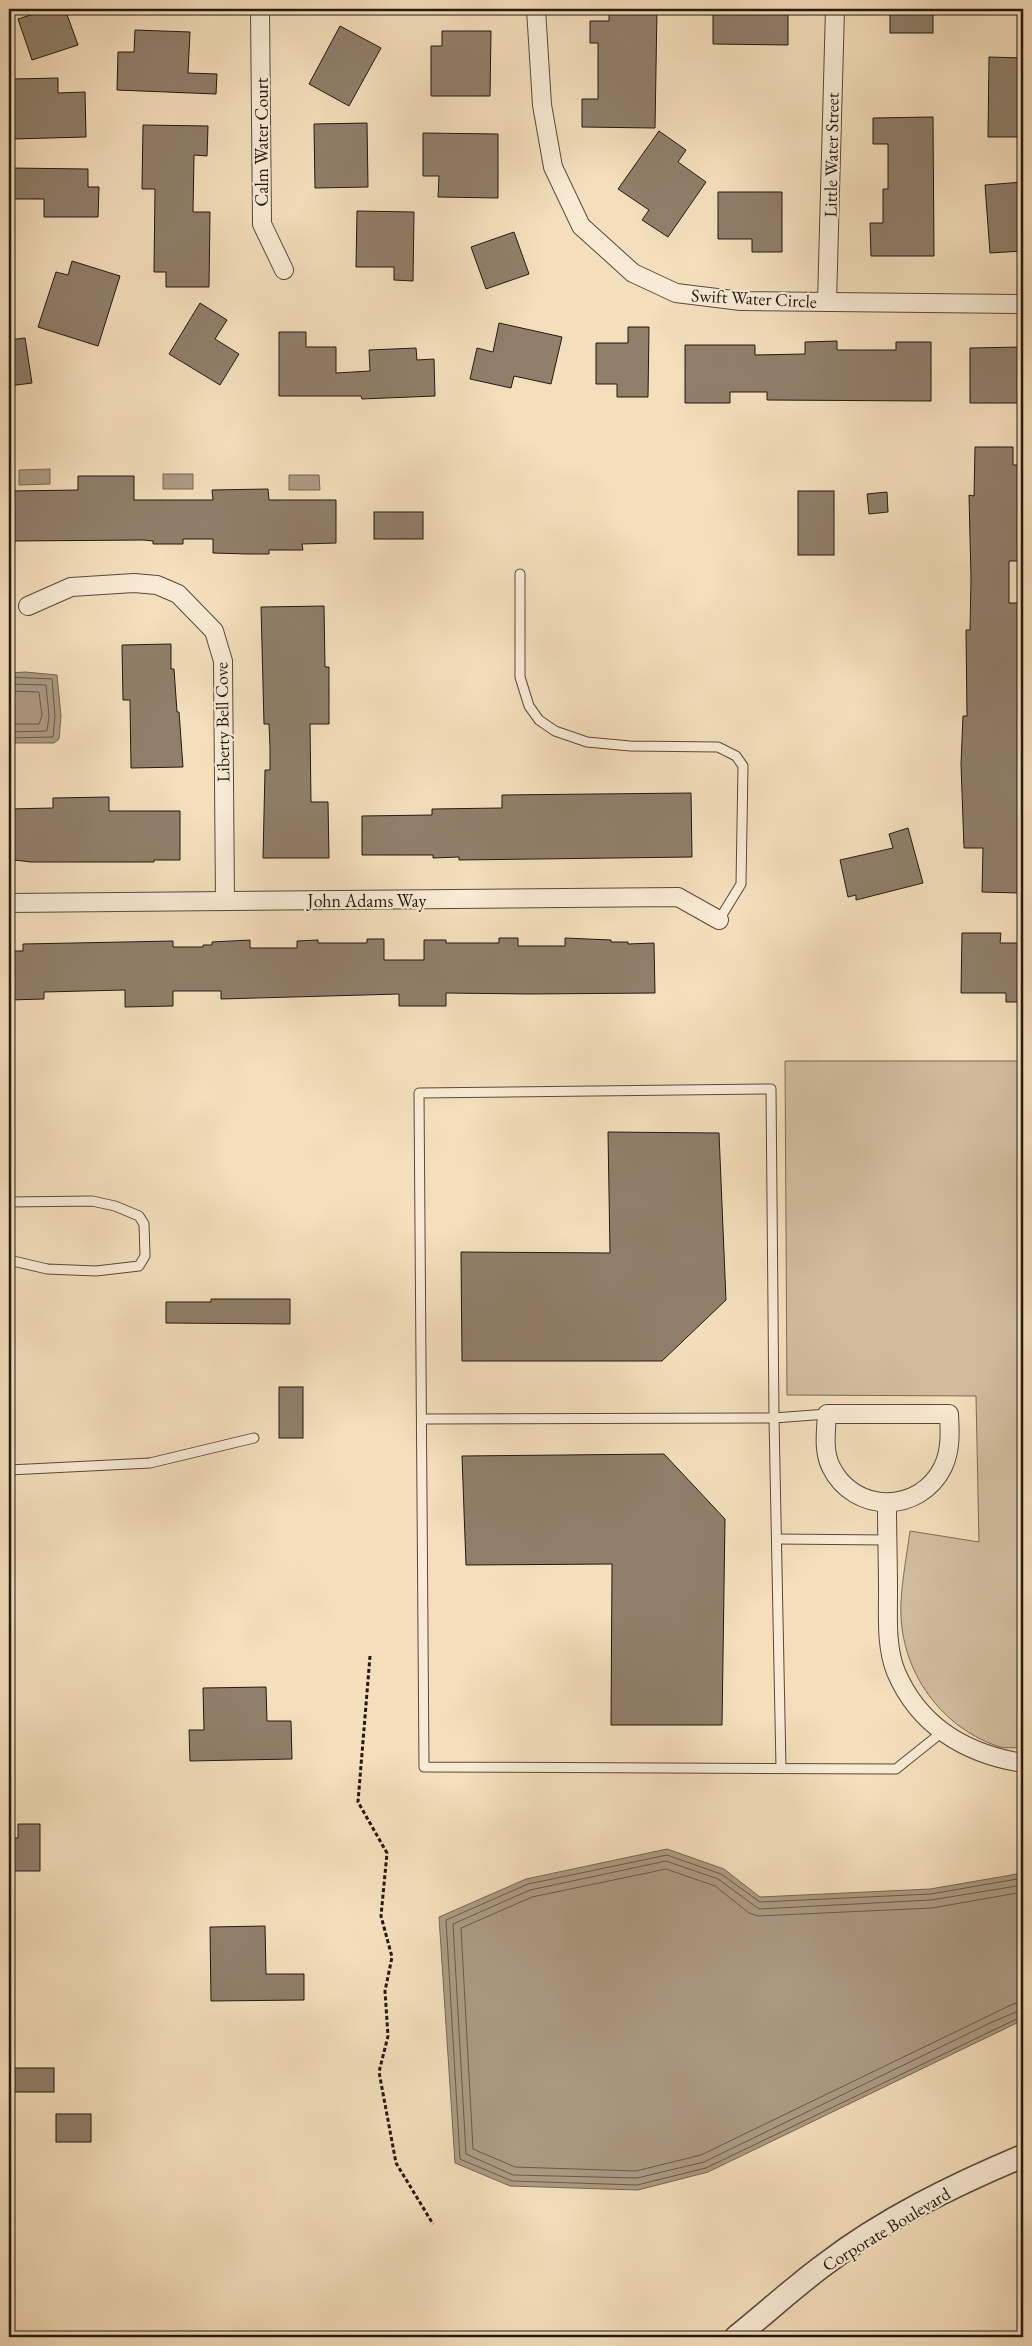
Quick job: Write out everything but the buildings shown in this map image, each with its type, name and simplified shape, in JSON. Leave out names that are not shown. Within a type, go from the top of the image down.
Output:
[{"type":"street","name":"Calm Water Court","points":[[260,9],[262,224],[284,270]]},
{"type":"street","name":"Swift Water Circle","points":[[536,9],[542,105],[553,167],[581,226],[633,273],[676,293],[741,300],[1023,304]]},
{"type":"street","name":"Little Water Street","points":[[827,302],[835,9]]},
{"type":"street","name":"Liberty Bell Cove","points":[[28,606],[71,587],[134,583],[157,585],[178,594],[214,631],[223,662],[224,901]]},
{"type":"street","name":"John Adams Way","points":[[9,903],[678,898],[719,920]]},
{"type":"street","points":[[827,1414],[949,1414],[950,1443],[943,1466],[930,1486],[910,1499],[887,1504],[864,1499],[844,1486],[831,1466],[826,1447],[827,1414]]},
{"type":"street","points":[[887,1504],[888,1637],[896,1670],[911,1700],[942,1733],[972,1750],[1023,1763]]},
{"type":"street","name":"Corporate Boulevard","points":[[736,2337],[823,2265],[855,2243],[961,2184],[1023,2156]]},
{"type":"lane","points":[[520,574],[520,677],[529,706],[539,720],[555,730],[587,742],[630,746],[718,747],[736,756],[743,766],[741,884],[719,920]]},
{"type":"lane","points":[[781,1768],[774,1418],[771,1089],[419,1093],[424,1767],[781,1768],[896,1768],[942,1733]]},
{"type":"lane","points":[[9,1202],[92,1200],[115,1206],[139,1216],[144,1224],[145,1256],[140,1266],[96,1271],[47,1269],[9,1260]]},
{"type":"lane","points":[[422,1419],[774,1418],[827,1414]]},
{"type":"lane","points":[[9,1470],[150,1462],[254,1438]]},
{"type":"lane","points":[[777,1539],[888,1540]]},
{"type":"path","points":[[370,1656],[358,1802],[387,1853],[381,1916],[392,1957],[385,1991],[388,2036],[379,2072],[396,2163],[433,2224]]},
{"type":"shaded area","points":[[785,1061],[1023,1061],[1023,1748],[1000,1747],[976,1736],[956,1724],[939,1708],[925,1690],[914,1670],[906,1649],[902,1626],[903,1576],[910,1531],[979,1542],[976,1396],[787,1395]]},
{"type":"water","points":[[50,469],[50,484],[19,485],[19,470]]},
{"type":"water","points":[[163,474],[193,474],[193,489],[163,489]]},
{"type":"water","points":[[289,475],[319,475],[320,490],[289,490]]},
{"type":"water","points":[[25,672],[57,675],[61,716],[59,739],[54,743],[9,743],[9,673]]},
{"type":"water","points":[[667,1849],[724,1869],[760,1897],[930,1889],[1023,1873],[1023,2020],[708,2172],[638,2190],[510,2186],[455,2163],[439,1917],[526,1879]]}]
